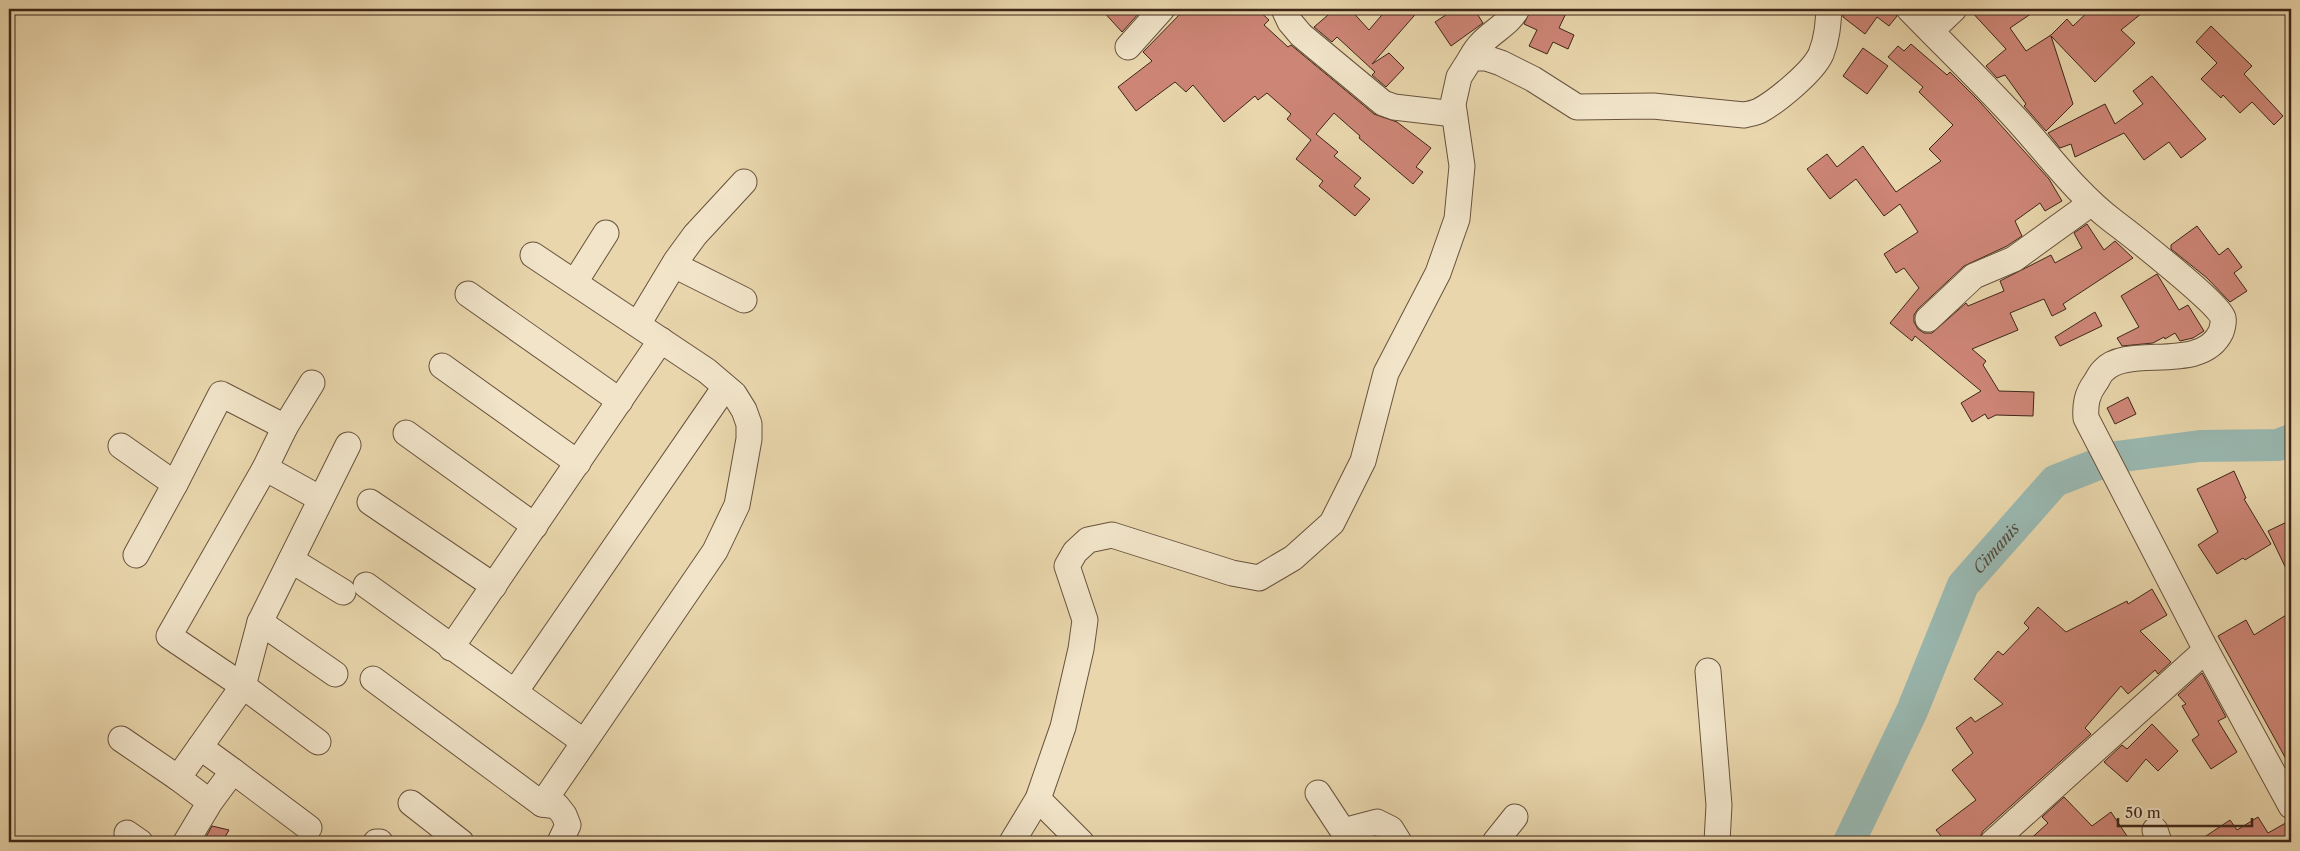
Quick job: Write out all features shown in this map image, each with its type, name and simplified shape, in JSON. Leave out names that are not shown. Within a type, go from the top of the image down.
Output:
[{"type":"street","points":[[1128,47],[1162,9]]},
{"type":"street","points":[[1284,9],[1290,22],[1301,35],[1383,104],[1454,114]]},
{"type":"street","points":[[1012,842],[1038,799],[1063,726],[1081,649],[1085,620],[1067,566],[1081,546],[1088,540],[1112,535],[1232,573],[1259,578],[1293,558],[1332,523],[1363,461],[1386,373],[1438,273],[1457,219],[1462,166],[1453,104],[1459,77],[1482,42],[1513,16],[1517,9]]},
{"type":"street","points":[[1471,58],[1486,58],[1501,63],[1533,79],[1577,107],[1653,106],[1744,115],[1757,112],[1767,106],[1809,70],[1820,56],[1826,39],[1829,9]]},
{"type":"street","points":[[1909,9],[2016,119],[2090,204],[2133,236],[2201,293],[2218,309],[2224,318],[2222,330],[2209,346],[2178,358],[2145,357],[2117,362],[2104,369],[2091,389],[2085,404],[2086,418],[2206,650],[2291,806]]},
{"type":"street","points":[[1931,31],[1954,9]]},
{"type":"street","points":[[638,324],[674,265],[695,235],[744,182]]},
{"type":"street","points":[[1928,319],[1974,276],[2014,259],[2090,204]]},
{"type":"street","points":[[575,282],[606,233]]},
{"type":"street","points":[[533,255],[707,371],[734,394],[744,410],[749,424],[749,439],[736,505],[715,551],[542,804]]},
{"type":"street","points":[[674,265],[744,300]]},
{"type":"street","points":[[468,294],[620,401]]},
{"type":"street","points":[[451,648],[662,340]]},
{"type":"street","points":[[442,366],[578,463]]},
{"type":"street","points":[[312,383],[169,636],[243,686],[318,742]]},
{"type":"street","points":[[515,692],[725,387]]},
{"type":"street","points":[[136,555],[175,484],[220,394],[286,427]]},
{"type":"street","points":[[406,433],[535,526]]},
{"type":"street","points":[[178,778],[243,686],[260,622],[348,445]]},
{"type":"street","points":[[121,446],[175,484]]},
{"type":"street","points":[[265,468],[321,499]]},
{"type":"street","points":[[370,502],[494,586]]},
{"type":"street","points":[[291,560],[354,589],[451,648],[584,742]]},
{"type":"street","points":[[260,622],[335,674]]},
{"type":"street","points":[[1993,842],[2206,650]]},
{"type":"street","points":[[1708,670],[1719,805],[1717,842]]},
{"type":"street","points":[[373,679],[542,804],[557,806],[564,815],[568,825],[560,842]]},
{"type":"street","points":[[121,740],[210,802]]},
{"type":"street","points":[[200,747],[309,828]]},
{"type":"street","points":[[186,842],[210,802],[233,771]]},
{"type":"street","points":[[1318,793],[1343,831],[1377,822],[1391,828],[1399,842]]},
{"type":"street","points":[[1038,799],[1081,842]]},
{"type":"street","points":[[411,803],[461,842]]},
{"type":"street","points":[[1495,842],[1515,817]]},
{"type":"building","points":[[1101,9],[1138,9],[1140,12],[1122,32]]},
{"type":"building","points":[[1185,9],[1257,9],[1269,20],[1264,25],[1288,47],[1291,45],[1374,114],[1397,122],[1431,148],[1416,167],[1423,172],[1413,184],[1359,138],[1360,136],[1334,113],[1316,134],[1338,152],[1334,156],[1361,178],[1354,186],[1370,199],[1355,216],[1319,186],[1323,181],[1296,159],[1311,140],[1287,119],[1291,114],[1267,93],[1258,100],[1255,96],[1224,122],[1193,85],[1186,92],[1175,82],[1136,111],[1118,87],[1152,61],[1143,52]]},
{"type":"building","points":[[1335,9],[1350,9],[1369,30],[1387,9],[1420,9],[1372,64],[1389,53],[1404,68],[1386,87],[1372,75],[1375,72],[1337,37],[1332,42],[1314,27]]},
{"type":"building","points":[[1455,9],[1474,9],[1483,23],[1451,46],[1435,22]]},
{"type":"building","points":[[1531,9],[1568,9],[1559,28],[1574,35],[1568,49],[1553,42],[1547,54],[1529,46],[1537,30],[1524,24]]},
{"type":"building","points":[[1843,9],[1895,9],[1897,16],[1889,26],[1877,17],[1865,34],[1843,17]]},
{"type":"building","points":[[1969,9],[2038,9],[2010,28],[2026,51],[2051,35],[2067,19],[2073,26],[2091,9],[2147,9],[2121,30],[2135,43],[2095,82],[2051,36],[2073,104],[2046,131],[2024,106],[2026,104],[2005,75],[1997,78],[1986,66],[2006,49]]},
{"type":"building","points":[[2211,26],[2252,66],[2244,74],[2283,116],[2274,125],[2252,102],[2240,113],[2223,95],[2221,98],[2201,79],[2217,63],[2196,42]]},
{"type":"building","points":[[1911,44],[1947,75],[1950,72],[1980,102],[2049,179],[2062,201],[2045,211],[2040,203],[2015,221],[2022,236],[2007,246],[1964,266],[1918,309],[1914,315],[1914,322],[1918,329],[1924,333],[1932,333],[1966,303],[1968,306],[2004,291],[2000,281],[2051,255],[2055,263],[2082,248],[2074,233],[2087,224],[2104,250],[2115,241],[2133,258],[2063,304],[2066,309],[2052,316],[2044,299],[2010,313],[2018,330],[1972,349],[1986,361],[1983,365],[1999,391],[2034,392],[2033,416],[1996,415],[1988,419],[1985,414],[1972,422],[1961,403],[1981,391],[1915,336],[1912,341],[1890,323],[1919,288],[1904,268],[1896,273],[1884,254],[1918,232],[1900,204],[1884,216],[1856,179],[1830,199],[1807,169],[1827,154],[1837,167],[1863,146],[1896,192],[1941,161],[1929,149],[1953,125],[1919,92],[1923,87],[1888,57],[1898,46],[1904,51]]},
{"type":"building","points":[[1863,48],[1888,66],[1867,94],[1843,76]]},
{"type":"building","points":[[2152,76],[2206,139],[2181,158],[2169,142],[2144,160],[2124,133],[2075,157],[2071,144],[2060,148],[2048,133],[2105,104],[2115,124],[2143,104],[2133,91]]},
{"type":"building","points":[[2197,226],[2219,255],[2228,248],[2242,267],[2234,273],[2247,291],[2230,302],[2207,278],[2171,249],[2171,245]]},
{"type":"building","points":[[2157,274],[2179,310],[2188,305],[2204,331],[2193,338],[2180,341],[2175,333],[2153,343],[2122,346],[2117,338],[2139,327],[2121,296]]},
{"type":"building","points":[[2095,312],[2102,326],[2060,346],[2055,337]]},
{"type":"building","points":[[2128,397],[2136,414],[2115,424],[2107,408]]},
{"type":"building","points":[[2234,471],[2246,498],[2244,499],[2271,544],[2217,574],[2198,545],[2218,532],[2197,489]]},
{"type":"building","points":[[2291,520],[2291,579],[2268,531]]},
{"type":"building","points":[[2152,589],[2167,615],[2140,631],[2171,662],[2158,674],[2155,670],[2128,694],[2121,686],[2085,728],[2091,734],[1983,831],[1979,839],[1975,842],[1946,842],[1936,830],[1976,800],[1952,770],[1973,753],[1956,728],[1971,717],[1975,722],[2003,704],[1974,679],[1998,651],[2003,655],[2029,628],[2024,623],[2038,607],[2066,632],[2127,601],[2128,604]]},
{"type":"building","points":[[2291,612],[2291,768],[2218,636],[2246,620],[2254,635]]},
{"type":"building","points":[[2202,673],[2226,717],[2218,721],[2237,752],[2211,769],[2192,740],[2199,735],[2182,706],[2186,704],[2178,695]]},
{"type":"building","points":[[2152,724],[2178,751],[2158,771],[2146,759],[2127,782],[2104,762],[2122,745],[2127,749]]},
{"type":"building","points":[[2064,797],[2092,826],[2111,812],[2131,842],[2027,842],[2048,823],[2042,817]]},
{"type":"building","points":[[2258,817],[2268,833],[2291,820],[2291,842],[2197,842],[2230,820],[2237,830]]},
{"type":"building","points":[[212,826],[229,830],[222,842],[203,842]]},
{"type":"waterway","name":"Cimanis","points":[[1849,842],[1912,711],[1963,585],[2055,481],[2116,457],[2200,446],[2278,445],[2291,440]]}]
